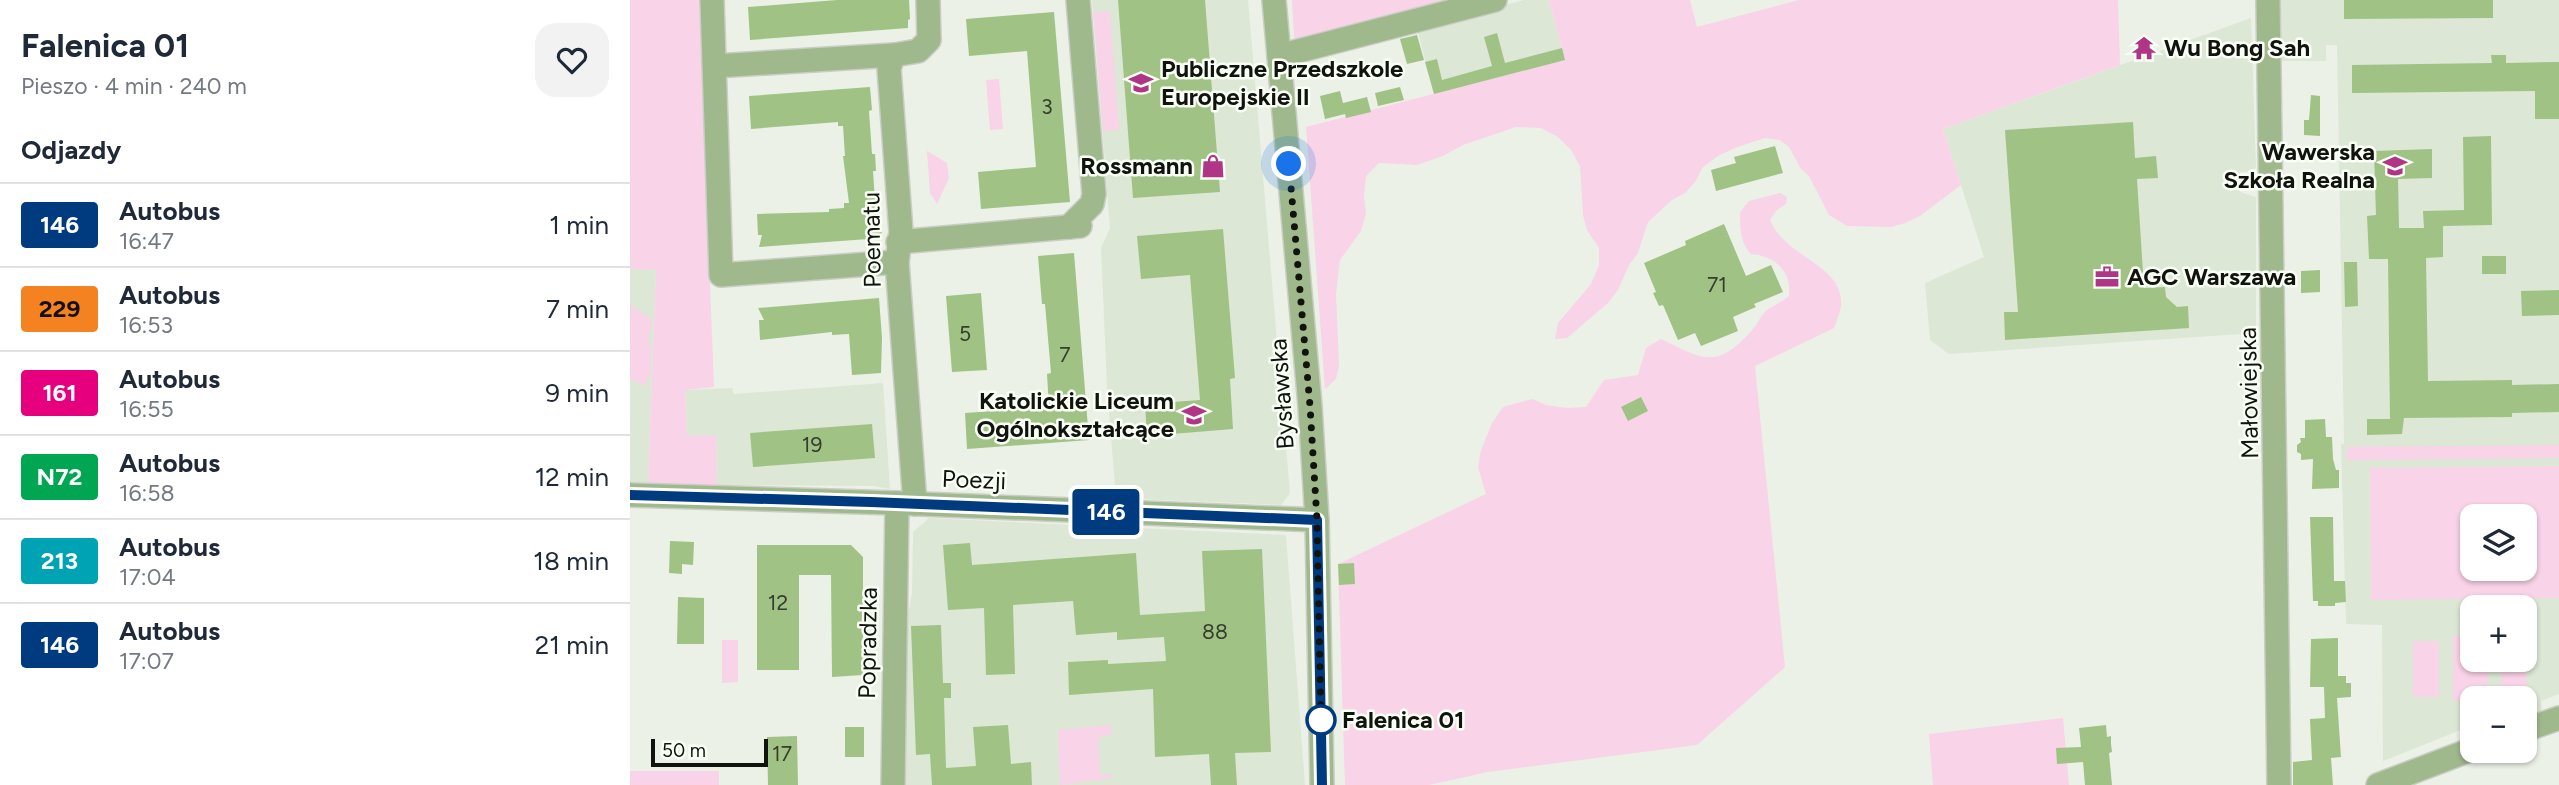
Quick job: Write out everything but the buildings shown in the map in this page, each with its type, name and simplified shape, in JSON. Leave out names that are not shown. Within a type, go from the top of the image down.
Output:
[{"type":"street","points":[[712,0],[721,275],[1075,227],[1092,204],[1094,194],[1078,0]]},
{"type":"street","points":[[715,66],[894,55],[918,51],[929,40],[928,0]]},
{"type":"street","name":"Bysławska","points":[[1274,0],[1310,406],[1317,520],[1322,785]]},
{"type":"street","points":[[1279,57],[1495,0]]},
{"type":"street","name":"Małowiejska","points":[[2268,0],[2273,173],[2279,785]]},
{"type":"street","name":"Poematu","points":[[894,55],[889,68],[901,232],[898,252],[906,503]]},
{"type":"street","name":"Poezji","points":[[630,495],[1317,520]]},
{"type":"street","name":"Popradzka","points":[[893,785],[906,503]]},
{"type":"street","points":[[2537,726],[2559,718]]},
{"type":"street","points":[[2378,785],[2460,754]]},
{"type":"shaded area","points":[[630,0],[699,0],[714,387],[685,390],[687,435],[716,436],[717,485],[648,483],[656,270],[630,269]]},
{"type":"shaded area","points":[[1092,0],[1248,0],[1290,493],[1281,505],[1116,498],[1107,388],[1101,248],[1110,228]]},
{"type":"shaded area","points":[[1292,0],[1445,0],[1294,39]]},
{"type":"shaded area","points":[[1524,0],[1549,0],[1565,60],[1434,94],[1417,29]]},
{"type":"shaded area","points":[[1549,0],[1690,0],[1697,27],[1799,0],[2118,0],[2120,65],[1943,129],[1961,185],[1920,216],[1891,227],[1847,226],[1829,215],[1809,176],[1801,169],[1789,147],[1780,140],[1765,138],[1718,156],[1703,167],[1685,193],[1672,200],[1648,222],[1638,253],[1629,265],[1618,290],[1608,303],[1567,338],[1555,339],[1558,323],[1591,284],[1599,265],[1599,248],[1587,230],[1583,215],[1580,166],[1571,150],[1558,137],[1541,128],[1516,127],[1463,145],[1443,156],[1417,165],[1379,163],[1366,176],[1366,214],[1361,231],[1340,260],[1336,294],[1339,366],[1336,379],[1325,389],[1306,127],[1565,60]]},
{"type":"shaded area","points":[[2280,0],[2559,0],[2559,694],[2541,701],[2542,712],[2537,714],[2537,686],[2460,686],[2460,730],[2383,761],[2382,625],[2346,624],[2341,444],[2344,444],[2337,45],[2326,45],[2326,61],[2282,61]]},
{"type":"shaded area","points":[[1110,11],[1119,130],[1103,131],[1093,12]]},
{"type":"shaded area","points":[[2251,18],[2256,166],[2254,171],[2240,172],[2240,192],[2256,197],[2256,333],[1949,354],[1930,340],[1925,283],[1984,257],[1943,129]]},
{"type":"shaded area","points":[[999,79],[1003,129],[990,130],[986,80]]},
{"type":"shaded area","points":[[927,151],[947,163],[949,178],[937,204],[930,193]]},
{"type":"shaded area","points":[[1780,193],[1787,197],[1786,204],[1777,210],[1770,220],[1777,233],[1832,278],[1838,288],[1841,304],[1834,328],[1755,366],[1785,667],[1697,745],[1488,772],[1429,785],[1345,785],[1338,564],[1486,494],[1478,467],[1481,450],[1492,423],[1503,407],[1532,399],[1546,405],[1566,408],[1586,407],[1604,380],[1638,375],[1646,348],[1661,339],[1688,352],[1710,357],[1729,351],[1740,342],[1766,311],[1789,296],[1785,272],[1767,258],[1751,254],[1743,240],[1741,229],[1740,212],[1749,201]]},
{"type":"shaded area","points":[[630,269],[656,269],[648,483],[630,482]]},
{"type":"shaded area","points":[[630,305],[650,318],[652,324],[648,339],[651,347],[650,374],[645,386],[630,378]]},
{"type":"shaded area","points":[[883,383],[890,489],[874,486],[717,485],[716,437],[687,436],[685,390],[732,388],[734,394]]},
{"type":"shaded area","points":[[2559,445],[2559,458],[2347,460],[2347,447]]},
{"type":"shaded area","points":[[2559,466],[2559,598],[2537,598],[2537,595],[2460,595],[2460,599],[2371,600],[2370,468]]},
{"type":"shaded area","points":[[929,518],[1286,535],[1305,785],[905,785],[906,624],[912,593],[913,532]]},
{"type":"shaded area","points":[[2453,636],[2460,636],[2460,672],[2488,672],[2488,686],[2460,686],[2460,700],[2453,701]]},
{"type":"shaded area","points":[[722,640],[738,640],[738,682],[722,683]]},
{"type":"shaded area","points":[[2413,641],[2439,641],[2439,697],[2413,697]]},
{"type":"shaded area","points":[[2501,672],[2526,672],[2527,686],[2501,686]]},
{"type":"shaded area","points":[[2063,718],[2069,785],[1933,785],[1929,734]]},
{"type":"shaded area","points":[[1111,725],[1112,734],[1098,738],[1100,775],[1112,774],[1112,778],[1060,785],[1058,730]]},
{"type":"shaded area","points":[[630,771],[719,771],[719,785],[630,785]]},
{"type":"bus line","name":"146","points":[[630,495],[1317,520],[1322,785]]},
{"type":"place","name":"Wu Bong Sah","points":[[2144,48]]},
{"type":"place","name":"Publiczne Przedszkole Europejskie II","points":[[1141,83]]},
{"type":"place","name":"Rossmann","points":[[1213,166]]},
{"type":"place","name":"Wawerska Szkoła Realna","points":[[2395,166]]},
{"type":"place","name":"AGC Warszawa","points":[[2107,277]]},
{"type":"place","name":"Katolickie Liceum Ogólnokształcące","points":[[1194,415]]},
{"type":"place","name":"Falenica 01","points":[[1321,720]]},
{"type":"route","points":[[1289,164],[1317,520],[1321,720]]}]
